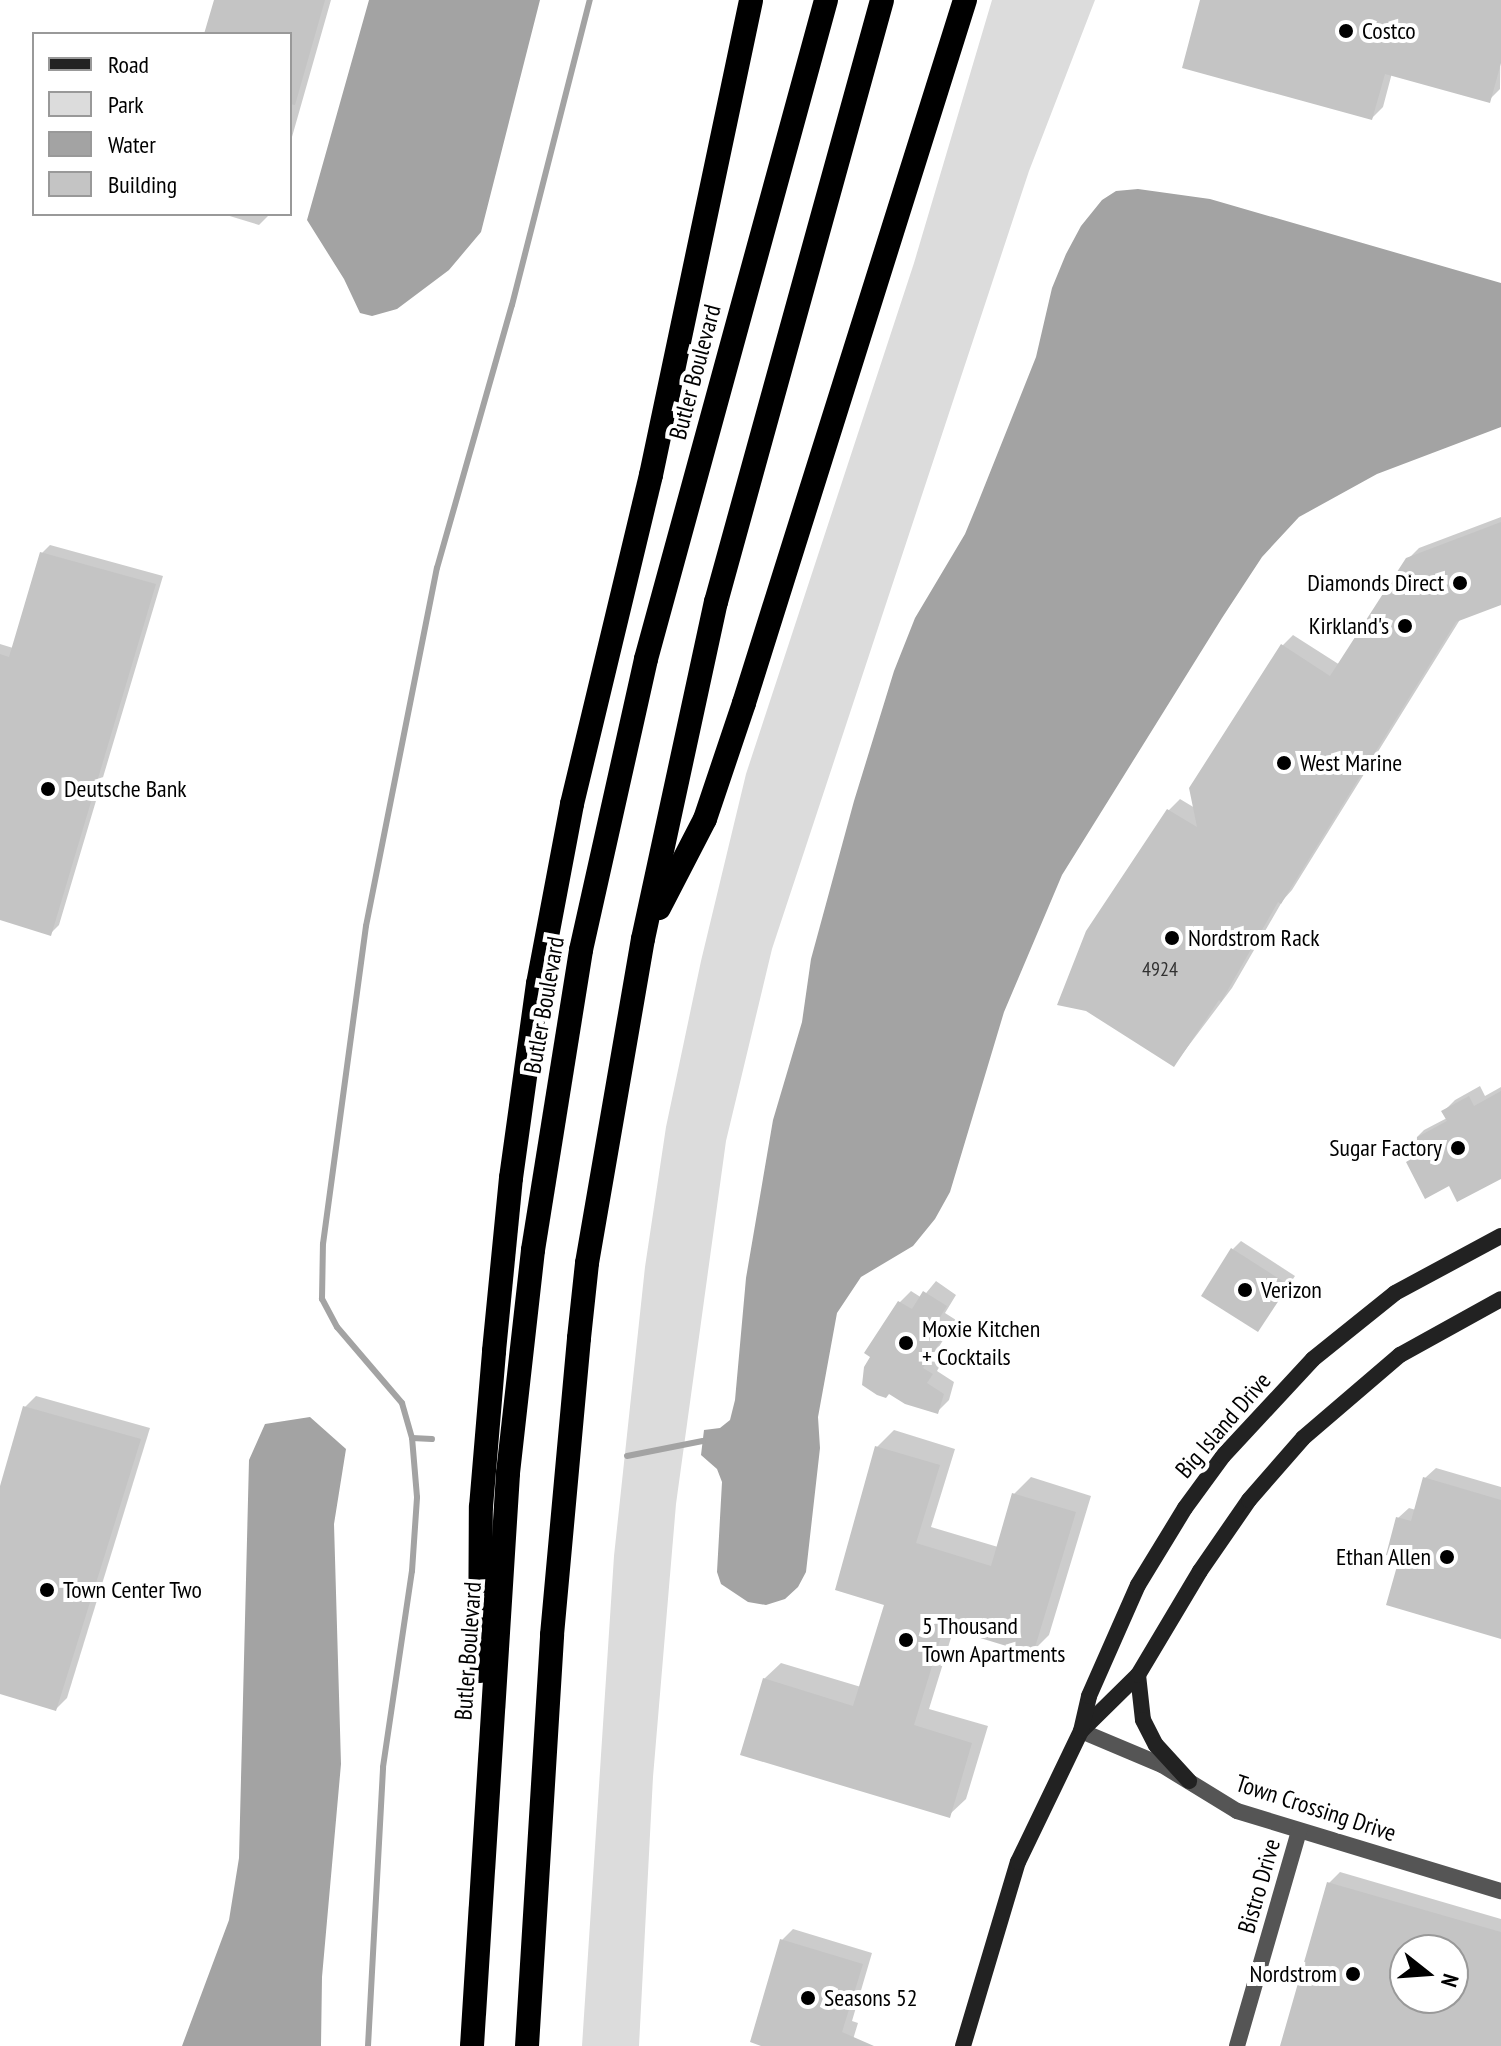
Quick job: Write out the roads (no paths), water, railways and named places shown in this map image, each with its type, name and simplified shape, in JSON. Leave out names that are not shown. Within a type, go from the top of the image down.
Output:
[{"type":"highway","points":[[486,1811],[480,1682],[481,1507],[505,1231],[527,1060],[572,804],[651,475],[751,0]]},
{"type":"highway","name":"Butler Boulevard","points":[[472,2046],[515,1401],[533,1250],[581,950],[650,645],[826,0]]},
{"type":"highway","points":[[527,2046],[552,1635],[579,1338],[587,1263],[643,939],[716,602],[882,0]]},
{"type":"highway","points":[[643,939],[710,805],[803,521],[965,0]]},
{"type":"street","name":"Big Island Drive","points":[[963,2046],[1018,1862],[1081,1731],[1089,1696],[1138,1585],[1185,1508],[1223,1456],[1313,1359],[1395,1293],[1501,1236]]},
{"type":"street","name":"Big Island Drive","points":[[1081,1731],[1138,1675],[1200,1571],[1249,1500],[1303,1438],[1400,1355],[1501,1299]]},
{"type":"street","points":[[1138,1675],[1143,1720],[1156,1745],[1189,1781]]},
{"type":"street","name":"Town Crossing Drive","points":[[1081,1731],[1162,1765],[1237,1811],[1501,1891]]},
{"type":"street","name":"Bistro Drive","points":[[1237,2046],[1299,1831]]},
{"type":"water","points":[[369,0],[540,0],[481,232],[449,270],[397,309],[372,316],[360,313],[344,279],[307,220]]},
{"type":"water","points":[[1138,189],[1210,199],[1501,283],[1501,427],[1377,474],[1299,517],[1262,557],[1222,618],[1062,875],[1004,1012],[950,1192],[935,1219],[913,1246],[861,1277],[837,1313],[818,1417],[820,1448],[806,1572],[798,1587],[785,1599],[766,1605],[748,1602],[721,1584],[717,1572],[722,1482],[717,1469],[701,1455],[704,1430],[720,1428],[730,1420],[735,1400],[746,1278],[773,1120],[802,1022],[811,959],[854,801],[894,671],[915,618],[965,534],[977,505],[1036,357],[1052,288],[1066,254],[1081,226],[1102,200],[1116,191]]},
{"type":"water","points":[[310,1417],[346,1449],[334,1524],[341,1764],[322,1977],[321,2046],[182,2046],[229,1920],[239,1858],[249,1460],[265,1424]]},
{"type":"waterway","points":[[368,2046],[383,1767],[412,1571],[417,1497],[412,1438],[402,1403],[337,1327],[322,1299],[323,1244],[366,926],[437,568],[512,305],[590,0]]},
{"type":"waterway","points":[[412,1438],[432,1439]]},
{"type":"waterway","points":[[627,1456],[703,1441]]},
{"type":"place","name":"Costco","points":[[1346,31]]},
{"type":"place","name":"Diamonds Direct","points":[[1460,583]]},
{"type":"place","name":"Kirkland's","points":[[1405,626]]},
{"type":"place","name":"West Marine","points":[[1284,763]]},
{"type":"place","name":"Deutsche Bank","points":[[48,789]]},
{"type":"place","name":"Nordstrom Rack","points":[[1172,938]]},
{"type":"place","name":"Sugar Factory","points":[[1458,1148]]},
{"type":"place","name":"Verizon","points":[[1245,1290]]},
{"type":"place","name":"Moxie Kitchen + Cocktails","points":[[906,1343]]},
{"type":"place","name":"Ethan Allen","points":[[1447,1557]]},
{"type":"place","name":"Town Center Two","points":[[47,1590]]},
{"type":"place","name":"5 Thousand Town Apartments","points":[[906,1640]]},
{"type":"place","name":"Nordstrom","points":[[1353,1974]]},
{"type":"place","name":"Seasons 52","points":[[808,1998]]}]
